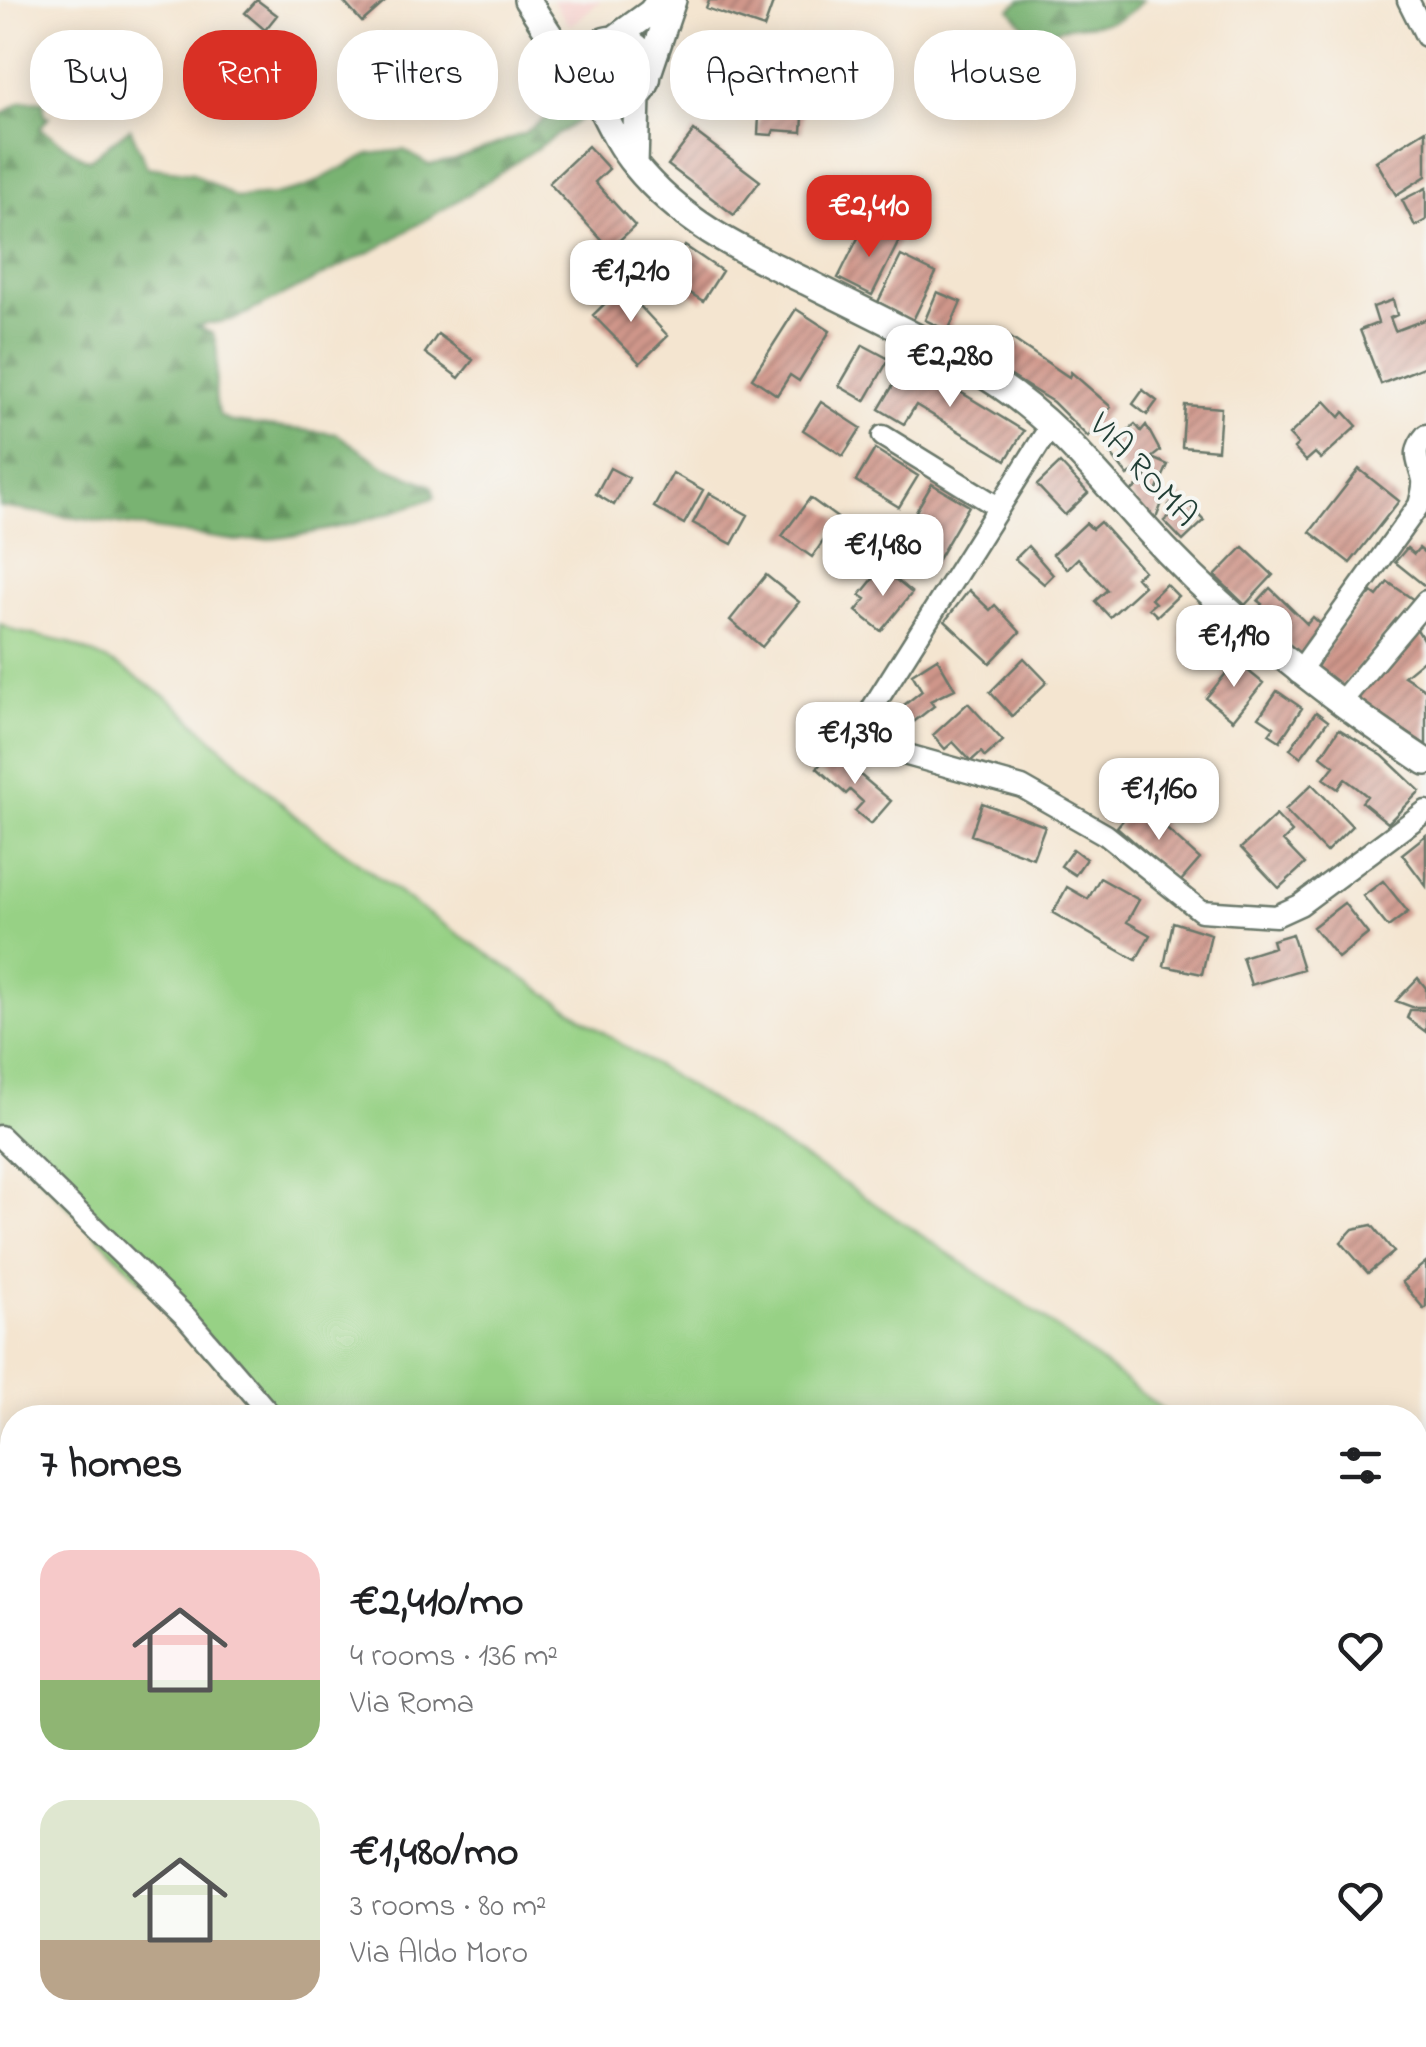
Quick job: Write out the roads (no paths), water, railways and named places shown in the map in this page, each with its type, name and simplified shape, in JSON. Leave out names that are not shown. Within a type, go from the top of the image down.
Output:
[{"type":"street","name":"VIA ROMA","points":[[526,0],[547,30]]},
{"type":"street","points":[[623,30],[651,12],[660,0]]},
{"type":"street","points":[[650,65],[673,0]]},
{"type":"street","points":[[1408,0],[1426,36]]},
{"type":"street","name":"VIA ROMA","points":[[607,120],[634,164],[666,198],[729,244],[987,377],[1035,409],[1226,610],[1298,673],[1426,762]]},
{"type":"street","points":[[634,164],[636,120]]},
{"type":"street","points":[[1052,425],[873,706],[879,731],[894,751],[1022,787],[1106,834],[1201,911],[1217,913],[1276,916],[1300,904],[1426,812]]},
{"type":"street","points":[[1298,673],[1420,505],[1424,482],[1415,462],[1418,444],[1426,435]]},
{"type":"street","points":[[883,436],[998,508]]},
{"type":"street","points":[[1340,703],[1426,601]]},
{"type":"street","points":[[0,1136],[186,1318],[262,1405]]}]
